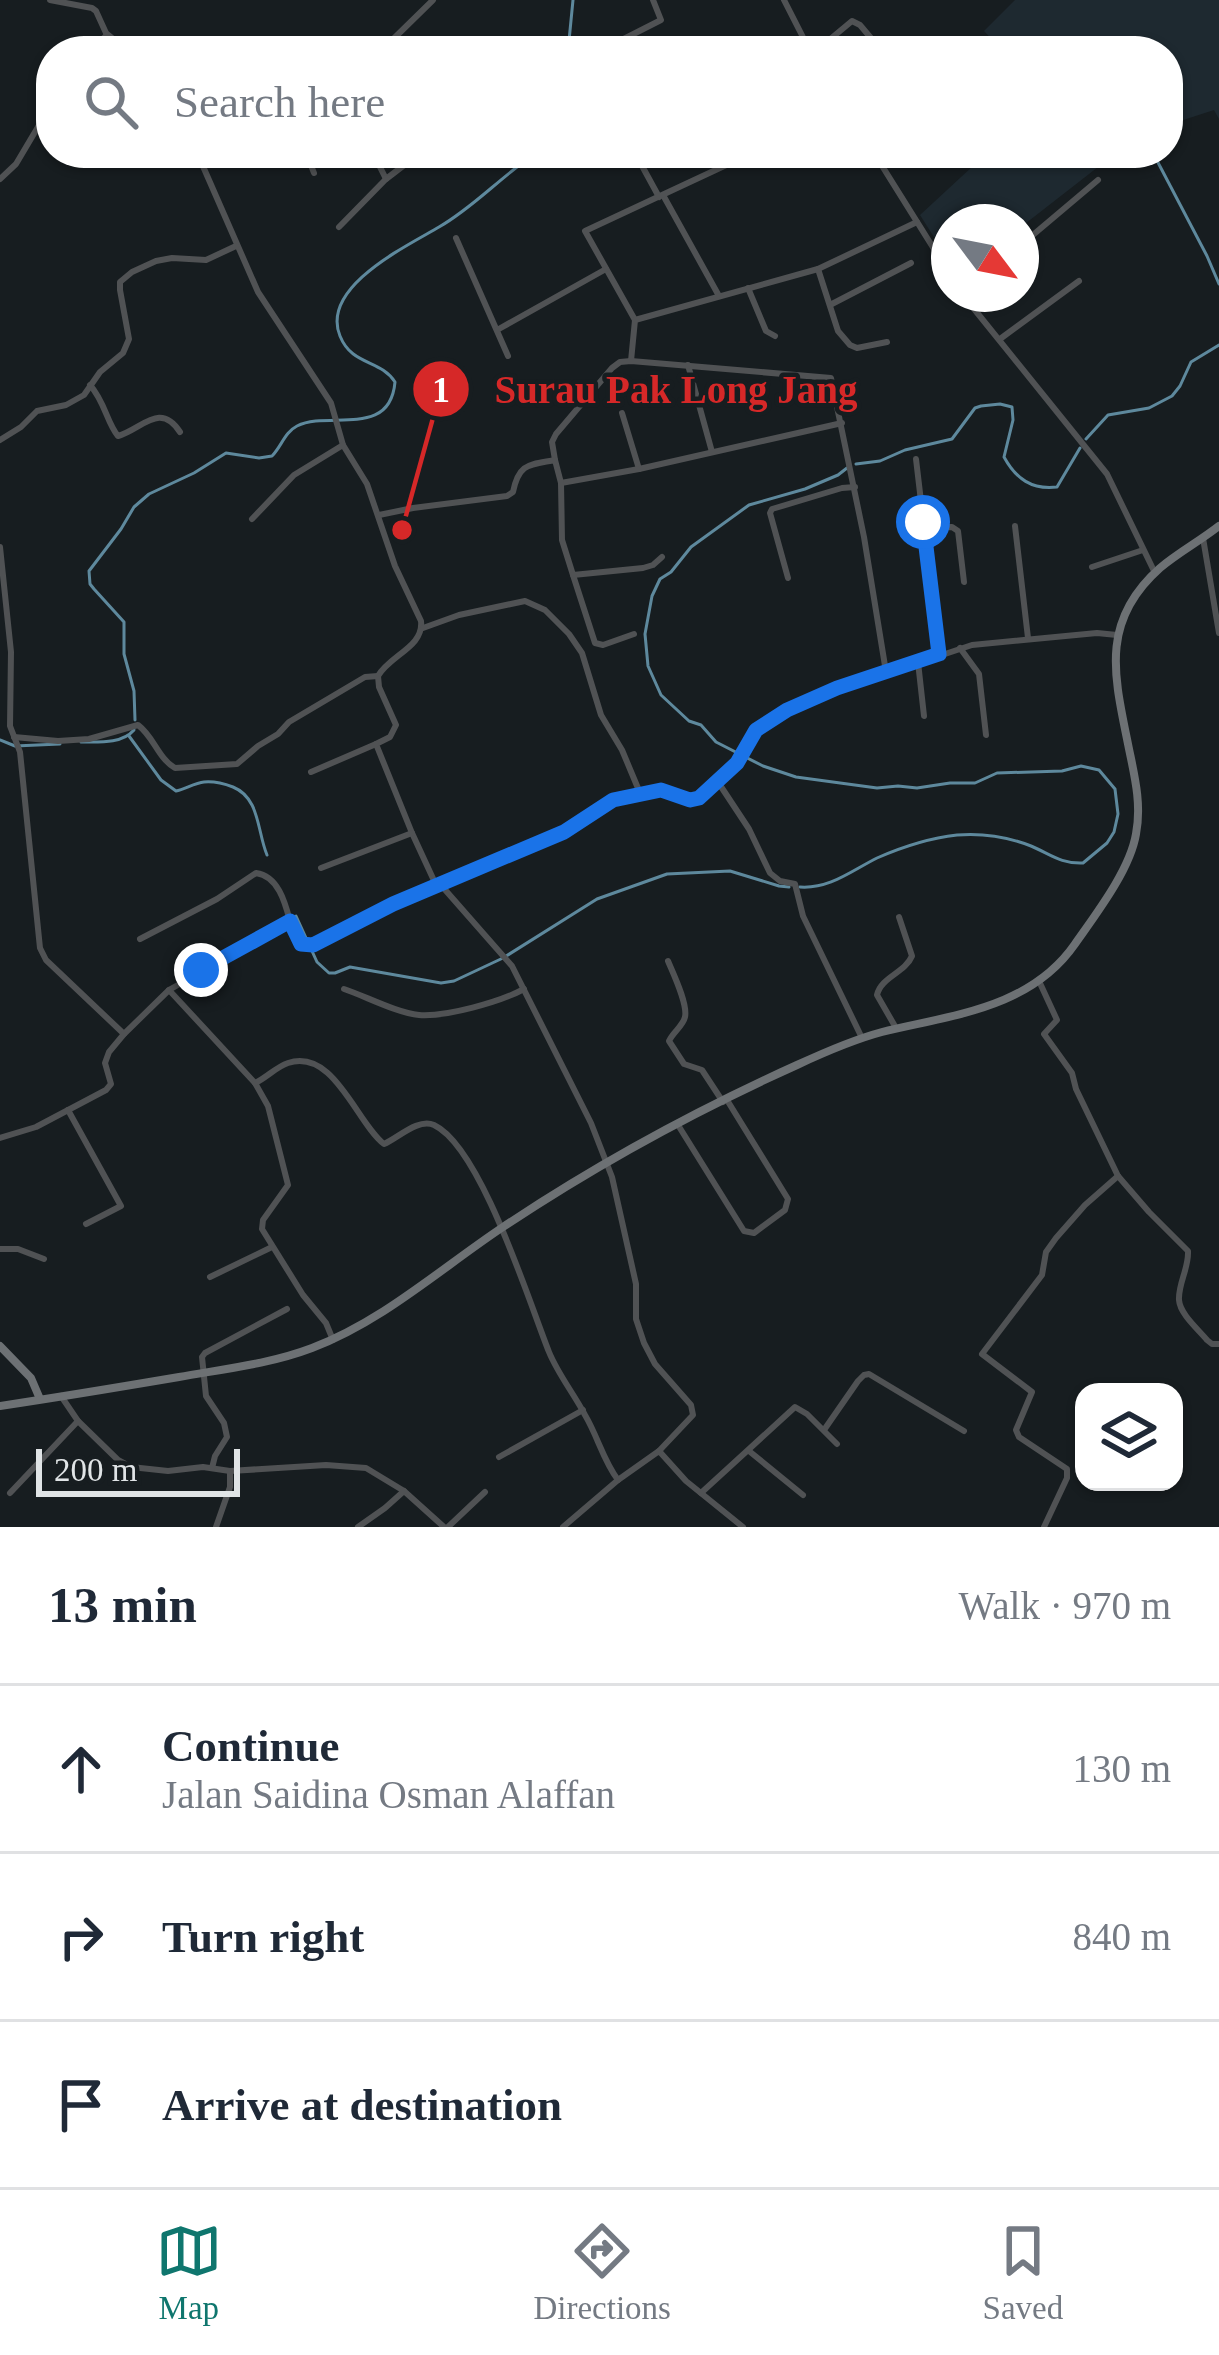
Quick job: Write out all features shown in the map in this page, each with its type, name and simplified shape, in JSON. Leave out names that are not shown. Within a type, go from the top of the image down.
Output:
[{"type":"street","points":[[50,0],[94,4],[107,35]]},
{"type":"street","points":[[396,36],[433,0]]},
{"type":"street","points":[[630,36],[661,20],[653,0]]},
{"type":"street","points":[[784,0],[804,36]]},
{"type":"street","points":[[832,36],[852,21],[869,36]]},
{"type":"street","points":[[0,179],[16,164],[36,130]]},
{"type":"street","points":[[204,168],[263,302],[335,415],[343,445],[367,484],[394,566],[423,628]]},
{"type":"street","points":[[208,179],[213,168]]},
{"type":"street","points":[[312,168],[314,172]]},
{"type":"street","points":[[380,168],[386,179]]},
{"type":"street","points":[[338,226],[400,168]]},
{"type":"street","points":[[644,168],[719,296]]},
{"type":"street","points":[[631,361],[635,320],[585,231],[720,168]]},
{"type":"street","points":[[883,168],[931,245]]},
{"type":"street","points":[[1039,230],[1097,180]]},
{"type":"street","points":[[635,320],[818,268],[917,222]]},
{"type":"street","points":[[455,238],[508,356]]},
{"type":"street","points":[[0,440],[37,411],[66,405],[84,395],[100,372],[128,347],[119,282],[123,278],[156,261],[206,260],[236,246]]},
{"type":"street","points":[[830,305],[911,263]]},
{"type":"street","points":[[818,268],[838,331],[850,345],[887,342]]},
{"type":"street","points":[[496,329],[606,269]]},
{"type":"street","points":[[1000,339],[1079,281]]},
{"type":"street","points":[[748,288],[766,331],[775,336]]},
{"type":"street","points":[[977,312],[1107,474],[1155,573]]},
{"type":"street","points":[[634,634],[596,643],[562,540],[561,483],[552,442],[556,434],[616,364],[631,361],[831,378],[886,672]]},
{"type":"street","points":[[688,365],[712,452]]},
{"type":"street","points":[[90,385],[118,436],[154,417],[168,419],[180,432]]},
{"type":"street","points":[[622,413],[640,469]]},
{"type":"street","points":[[561,483],[842,423]]},
{"type":"street","points":[[252,518],[294,475],[343,445]]},
{"type":"street","points":[[916,459],[939,654]]},
{"type":"street","points":[[379,515],[507,496],[514,492],[521,469],[555,460]]},
{"type":"street","points":[[788,578],[772,509],[854,487]]},
{"type":"street","points":[[1016,526],[1028,638]]},
{"type":"street","points":[[0,1406],[289,1356],[333,1340],[374,1319],[501,1228],[608,1161],[725,1101],[862,1038],[983,1009],[1039,980],[1079,938],[1135,841],[1138,793],[1116,680],[1117,635],[1133,602],[1155,573],[1219,526]]},
{"type":"street","points":[[924,528],[958,531],[964,582]]},
{"type":"street","points":[[1204,538],[1219,633]]},
{"type":"street","points":[[0,547],[11,652],[10,726],[20,752],[42,953],[124,1034]]},
{"type":"street","points":[[1091,567],[1143,550]]},
{"type":"street","points":[[573,575],[643,568],[662,556]]},
{"type":"street","points":[[311,772],[390,737],[396,725],[378,676],[414,643],[423,628],[525,601],[545,610],[582,653],[601,716],[640,793]]},
{"type":"street","points":[[140,939],[256,873],[274,880],[301,944],[309,945],[564,832],[613,800],[661,790],[694,800],[718,782],[756,730],[787,710],[886,672],[960,648],[1097,632],[1117,635]]},
{"type":"street","points":[[960,648],[979,674],[986,735]]},
{"type":"street","points":[[918,662],[925,716]]},
{"type":"street","points":[[15,740],[89,739],[138,725],[175,768],[231,766],[289,722],[364,677],[378,676]]},
{"type":"street","points":[[376,744],[438,884],[512,966],[608,1161],[634,1272],[636,1319],[655,1364],[692,1410],[690,1421],[659,1451],[563,1527]]},
{"type":"street","points":[[718,782],[770,873],[795,884],[803,916],[862,1038]]},
{"type":"street","points":[[321,868],[412,833]]},
{"type":"street","points":[[897,1029],[878,989],[905,968],[912,956],[899,917]]},
{"type":"street","points":[[0,1138],[32,1129],[110,1087],[105,1060],[124,1034],[170,990],[290,921]]},
{"type":"street","points":[[668,961],[686,1012],[669,1041],[684,1064],[702,1070],[725,1101],[788,1199],[785,1210],[754,1233],[744,1231],[678,1125]]},
{"type":"street","points":[[1039,980],[1058,1021],[1045,1034],[1072,1073],[1118,1176],[1188,1251],[1180,1306],[1212,1344],[1219,1344]]},
{"type":"street","points":[[344,989],[421,1015],[524,989]]},
{"type":"street","points":[[170,990],[255,1083],[268,1106],[287,1178],[286,1190],[261,1224],[333,1340]]},
{"type":"street","points":[[255,1083],[284,1065],[309,1063],[338,1084],[384,1144],[422,1123],[434,1125],[448,1137],[501,1228],[550,1356],[618,1480]]},
{"type":"street","points":[[68,1110],[121,1206],[86,1224]]},
{"type":"street","points":[[1044,1527],[1067,1469],[1018,1437],[1016,1430],[1032,1392],[982,1354],[1042,1275],[1046,1252],[1056,1238],[1118,1176]]},
{"type":"street","points":[[210,1277],[272,1247]]},
{"type":"street","points":[[0,1249],[18,1249],[44,1259]]},
{"type":"street","points":[[212,1468],[227,1437],[206,1396],[201,1360],[205,1353],[287,1309]]},
{"type":"street","points":[[0,1346],[31,1378],[40,1399]]},
{"type":"street","points":[[824,1430],[858,1381],[869,1374],[964,1431]]},
{"type":"street","points":[[61,1396],[78,1421],[131,1467],[230,1471],[359,1466],[382,1475],[446,1527],[485,1492]]},
{"type":"street","points":[[701,1493],[795,1407],[837,1444]]},
{"type":"street","points":[[499,1457],[583,1410]]},
{"type":"street","points":[[10,1493],[78,1421]]},
{"type":"street","points":[[659,1451],[679,1475],[743,1527]]},
{"type":"street","points":[[749,1451],[803,1495]]},
{"type":"street","points":[[220,1525],[230,1471]]},
{"type":"street","points":[[358,1527],[404,1491]]},
{"type":"shaded area","points":[[1015,0],[1219,0],[1219,119],[1214,110],[1183,120],[1183,36],[989,36],[984,31]]},
{"type":"shaded area","points":[[971,168],[1097,168],[1039,213],[1039,204],[932,204]]},
{"type":"shaded area","points":[[931,205],[931,232],[920,215]]},
{"type":"waterway","points":[[569,36],[573,0]]},
{"type":"waterway","points":[[135,720],[124,622],[90,584],[89,571],[134,507],[149,494],[226,453],[272,456],[297,426],[370,417],[382,411],[391,400],[395,382],[345,346],[337,318],[343,301],[370,270],[461,213],[516,168]]},
{"type":"waterway","points":[[1161,168],[1219,284]]},
{"type":"waterway","points":[[1086,439],[1108,415],[1149,408],[1172,396],[1191,362],[1219,345]]},
{"type":"waterway","points":[[856,464],[952,439],[975,408],[1000,404],[1012,407],[1013,420],[1004,457],[1026,481],[1057,487],[1080,448]]},
{"type":"waterway","points":[[800,887],[831,882],[896,850],[957,835],[1004,838],[1083,863],[1107,843],[1118,814],[1115,789],[1099,770],[1081,766],[997,773],[975,783],[917,788],[877,788],[796,777],[716,742],[661,695],[648,666],[645,634],[660,579],[691,547],[749,505],[805,489],[847,468]]},
{"type":"waterway","points":[[81,742],[117,740],[134,730]]},
{"type":"waterway","points":[[129,736],[161,780],[176,791],[208,782],[242,792],[253,807],[267,855]]},
{"type":"waterway","points":[[0,740],[15,746],[60,744]]},
{"type":"waterway","points":[[296,916],[317,962],[329,973],[350,967],[441,983],[503,958],[597,899],[667,874],[730,871],[789,887]]},
{"type":"place","name":"Surau Pak Long Jang","points":[[402,530]]},
{"type":"route","points":[[201,970],[290,921],[301,944],[313,945],[393,904],[564,832],[613,800],[661,790],[690,800],[699,798],[737,763],[756,730],[787,710],[939,654],[923,522]]}]
